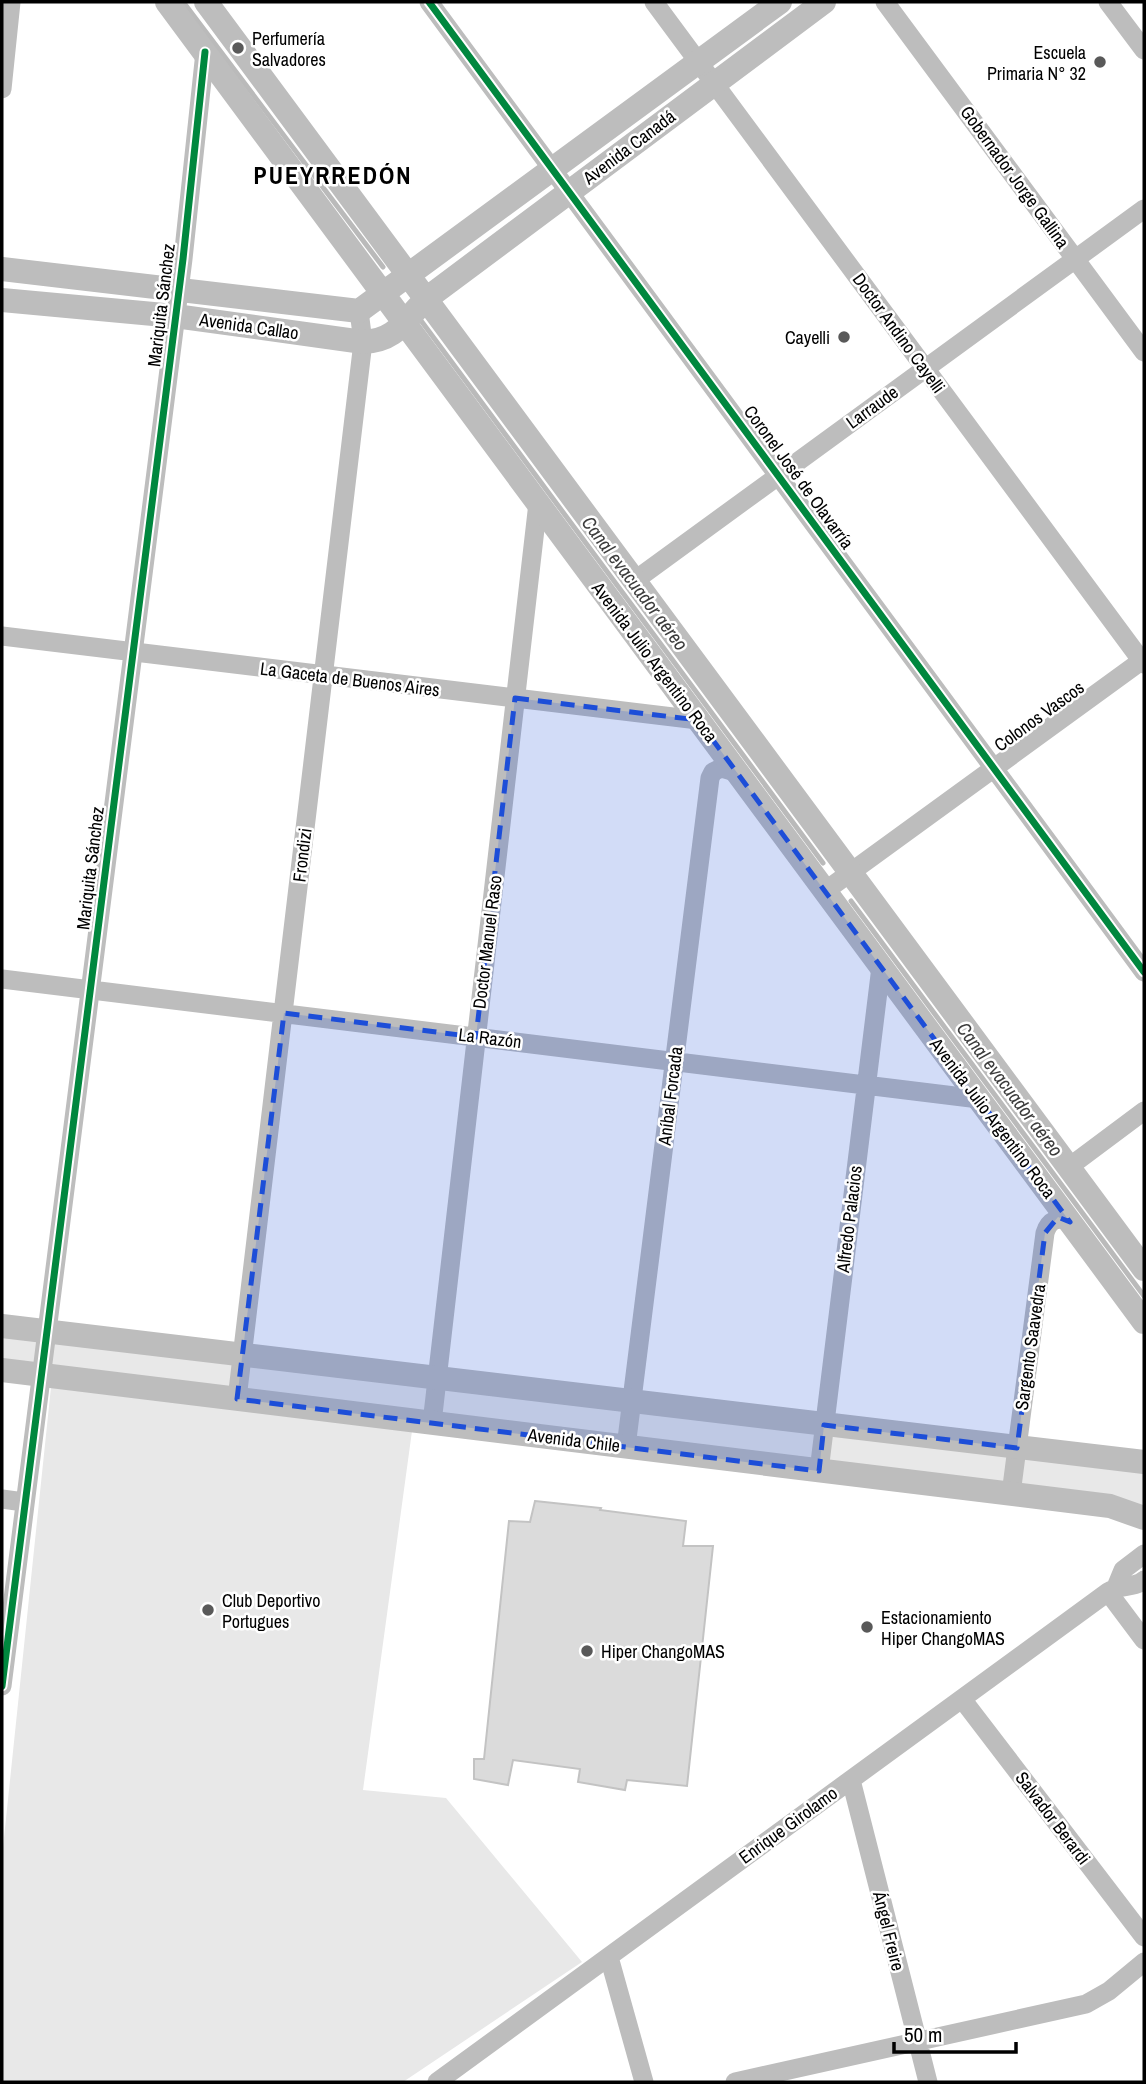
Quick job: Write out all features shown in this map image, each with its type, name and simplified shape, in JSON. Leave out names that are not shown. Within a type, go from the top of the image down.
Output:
[{"type":"main road","name":"Avenida Julio Argentino Roca","points":[[167,2],[1144,1322]]},
{"type":"main road","name":"Avenida Julio Argentino Roca","points":[[206,2],[1144,1269]]},
{"type":"main road","name":"Avenida Canadá","points":[[383,295],[780,2]]},
{"type":"main road","name":"Avenida Canadá","points":[[403,321],[426,299],[824,2]]},
{"type":"main road","name":"Avenida Callao","points":[[2,269],[359,311]]},
{"type":"main road","points":[[359,311],[383,295]]},
{"type":"main road","name":"Avenida Callao","points":[[2,300],[175,316],[363,342],[378,342],[392,336],[403,321]]},
{"type":"main road","points":[[2,1326],[1144,1462]]},
{"type":"main road","name":"Avenida Chile","points":[[2,1370],[1110,1506],[1144,1518]]},
{"type":"street","points":[[2,89],[11,2]]},
{"type":"street","name":"Coronel José de Olavarría","points":[[429,2],[1144,972]]},
{"type":"street","name":"Doctor Andino Cayelli","points":[[654,2],[1144,661]]},
{"type":"street","name":"Gobernador Jorge Gallina","points":[[885,2],[1144,352]]},
{"type":"street","points":[[1108,2],[1144,50]]},
{"type":"street","name":"Mariquita Sánchez","points":[[2,1686],[6,1618],[42,1374],[179,290],[205,52]]},
{"type":"street","name":"Larraude","points":[[634,581],[1144,209]]},
{"type":"street","name":"Frondizi","points":[[237,1399],[363,342],[359,311]]},
{"type":"street","name":"Doctor Manuel Raso","points":[[432,1423],[538,503]]},
{"type":"street","name":"La Gaceta de Buenos Aires","points":[[2,636],[698,720]]},
{"type":"street","name":"Colonos Vascos","points":[[825,891],[1144,661]]},
{"type":"street","name":"Aníbal Forcada","points":[[626,1447],[710,778],[713,772],[722,768],[738,773]]},
{"type":"street","name":"Alfredo Palacios","points":[[819,1471],[881,967]]},
{"type":"street","name":"La Razón","points":[[2,979],[979,1099]]},
{"type":"street","points":[[1069,1167],[1144,1111]]},
{"type":"street","name":"Sargento Saavedra","points":[[1011,1494],[1045,1233],[1054,1220],[1063,1219],[1070,1222]]},
{"type":"street","points":[[2,1499],[24,1502]]},
{"type":"street","points":[[1144,1553],[1124,1570],[1112,1589],[1144,1640]]},
{"type":"street","name":"Enrique Girolamo","points":[[441,2081],[1112,1589],[1137,1586],[1144,1580]]},
{"type":"street","name":"Salvador Berardi","points":[[961,1699],[1144,1937]]},
{"type":"street","name":"Ángel Freire","points":[[851,1780],[928,2082]]},
{"type":"street","points":[[609,1956],[644,2082]]},
{"type":"street","points":[[735,2082],[1086,2004],[1109,1991],[1144,1962]]},
{"type":"highlighted area","points":[[515,698],[698,720],[1070,1222],[1058,1217],[1045,1233],[1017,1448],[824,1425],[819,1471],[237,1399],[284,1013],[476,1037]]},
{"type":"shaded area","points":[[2,1326],[1144,1462],[1144,1518],[2,1370]]},
{"type":"shaded area","name":"Club Deportivo Portugues","points":[[51,1387],[412,1431],[363,1790],[446,1798],[582,1962],[403,2082],[2,2082],[2,1857]]},
{"type":"building","points":[[535,1501],[686,1521],[683,1546],[713,1546],[687,1786],[627,1780],[625,1790],[578,1782],[580,1769],[513,1760],[508,1785],[474,1779],[474,1759],[484,1759],[509,1521],[530,1522]]},
{"type":"waterway","name":"Canal evacuador aéreo","points":[[184,3],[383,267]]},
{"type":"waterway","name":"Canal evacuador aéreo","points":[[422,322],[823,863]]},
{"type":"waterway","name":"Canal evacuador aéreo","points":[[851,901],[1144,1296]]},
{"type":"cycle path","points":[[429,2],[1144,972]]},
{"type":"cycle path","points":[[2,1686],[183,259],[205,52]]},
{"type":"place","name":"Perfumería Salvadores","points":[[238,48]]},
{"type":"place","name":"Escuela Primaria N° 32","points":[[1100,62]]},
{"type":"place","name":"Cayelli","points":[[844,337]]},
{"type":"place","name":"Club Deportivo Portugues","points":[[208,1610]]},
{"type":"place","name":"Estacionamiento Hiper ChangoMAS","points":[[867,1627]]},
{"type":"place","name":"Hiper ChangoMAS","points":[[587,1651]]},
{"type":"district","name":"PUEYRREDÓN","points":[[333,175]]}]
